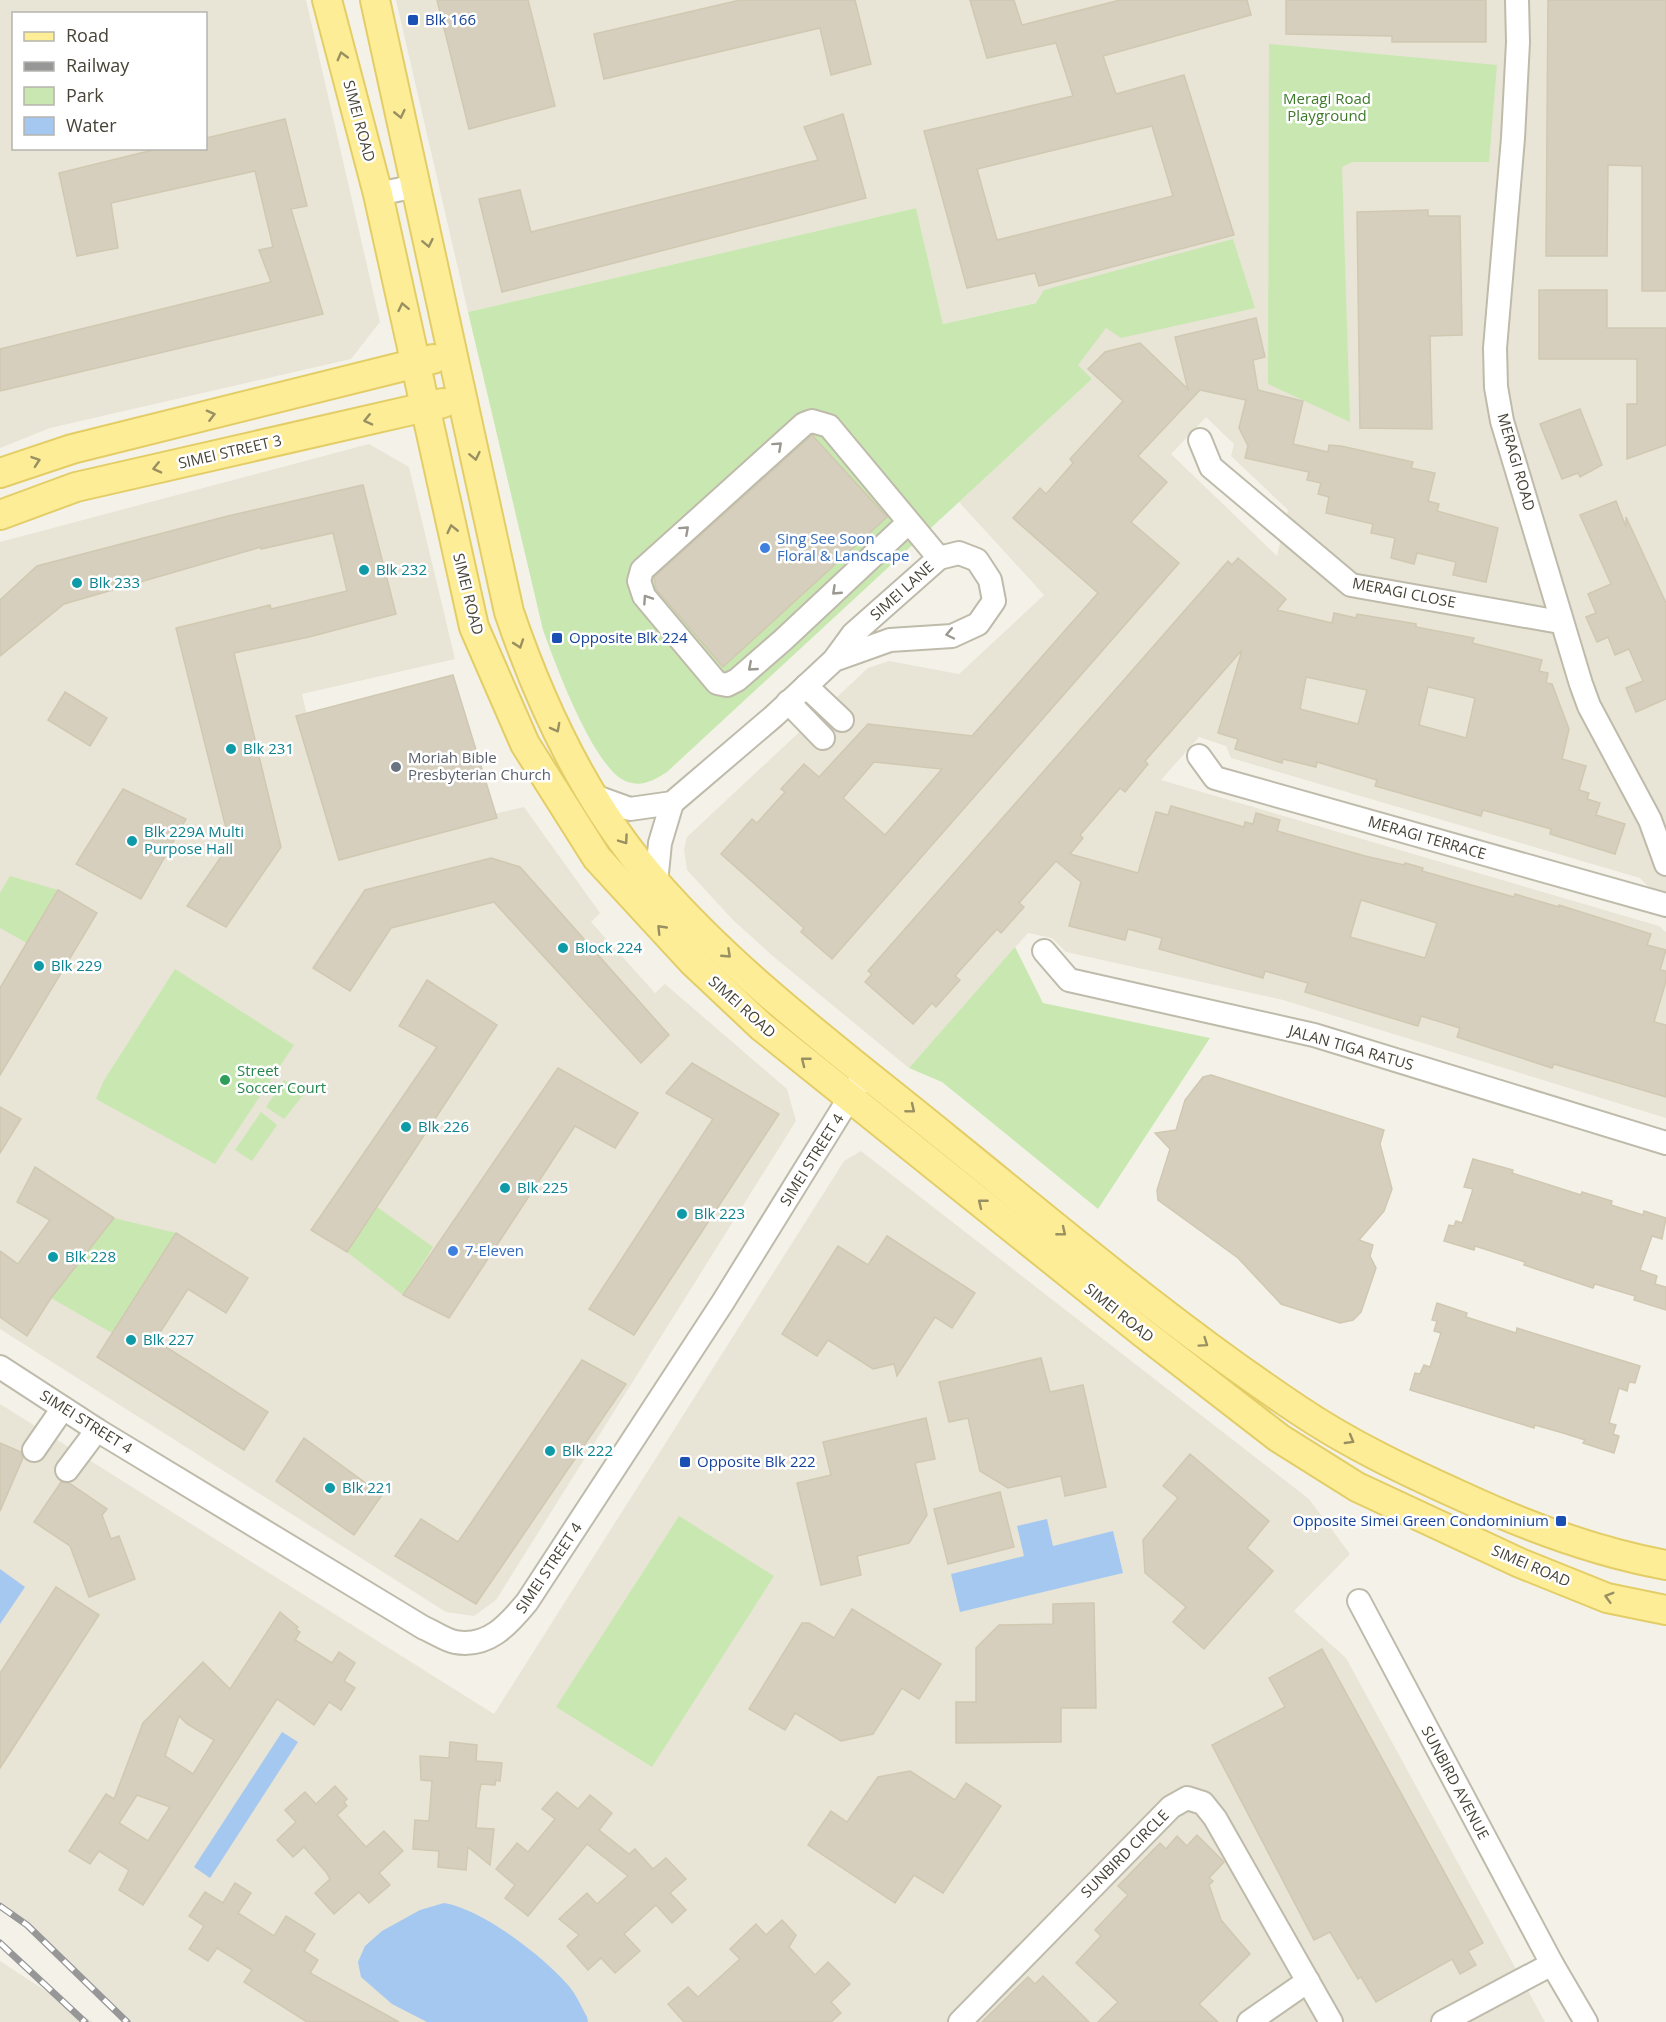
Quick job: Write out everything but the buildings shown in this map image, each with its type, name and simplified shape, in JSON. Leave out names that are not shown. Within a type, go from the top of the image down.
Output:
[{"type":"main road","name":"SIMEI ROAD","points":[[327,0],[378,194],[474,627],[484,656],[525,744],[597,858],[692,961],[762,1027],[1142,1332],[1288,1444],[1357,1486],[1520,1563],[1607,1598],[1666,1610]]},
{"type":"main road","name":"SIMEI ROAD","points":[[375,0],[508,612],[530,675],[554,726],[594,796],[656,883],[779,1001],[865,1072],[1157,1309],[1299,1411],[1376,1455],[1542,1532],[1598,1551],[1666,1565]]},
{"type":"main road","points":[[0,473],[72,449],[453,353]]},
{"type":"main road","name":"SIMEI STREET 3","points":[[0,514],[76,487],[463,398]]},
{"type":"main road","points":[[474,627],[479,615],[491,606],[508,612]]},
{"type":"street","name":"MERAGI ROAD","points":[[1517,0],[1518,42],[1514,138],[1495,348],[1496,387],[1502,421],[1560,622],[1589,706],[1650,820],[1666,864]]},
{"type":"street","points":[[378,194],[416,186]]},
{"type":"street","points":[[909,522],[737,680],[727,685],[717,683],[644,596],[639,581],[642,570],[804,423],[819,422],[829,426],[909,522],[939,558]]},
{"type":"street","name":"MERAGI CLOSE","points":[[1200,440],[1211,466],[1351,585],[1560,622]]},
{"type":"street","name":"SIMEI LANE","points":[[672,803],[789,702],[834,660],[853,634],[939,558],[959,554],[977,560],[990,580],[994,601],[978,624],[952,636],[890,640],[834,660]]},
{"type":"street","points":[[806,686],[842,720]]},
{"type":"street","points":[[789,702],[823,738]]},
{"type":"street","name":"MERAGI TERRACE","points":[[1199,756],[1215,778],[1666,905]]},
{"type":"street","points":[[594,796],[630,809],[672,803],[660,843],[656,883]]},
{"type":"street","name":"JALAN TIGA RATUS","points":[[1044,951],[1069,980],[1314,1035],[1666,1143]]},
{"type":"street","name":"SIMEI STREET 4","points":[[0,1367],[97,1430],[424,1628],[454,1642],[480,1642],[506,1628],[526,1602],[723,1302],[865,1072]]},
{"type":"street","points":[[34,1450],[63,1408]]},
{"type":"street","points":[[67,1470],[97,1430]]},
{"type":"street","name":"SUNBIRD AVENUE","points":[[1359,1601],[1552,1964],[1586,2022]]},
{"type":"street","name":"SUNBIRD CIRCLE","points":[[960,2022],[1171,1807],[1187,1798],[1203,1803],[1215,1818],[1331,2022]]},
{"type":"street","points":[[1443,2022],[1552,1964]]},
{"type":"street","points":[[1249,2022],[1308,1981]]},
{"type":"shaded area","points":[[0,0],[306,0],[380,322],[351,359],[50,428],[0,448]]},
{"type":"shaded area","points":[[396,0],[1666,0],[1666,905],[1640,878],[1231,758],[1226,746],[1199,737],[1161,780],[1659,926],[1666,932],[1666,1118],[1283,1000],[1066,952],[1052,938],[1028,933],[909,1068],[774,957],[733,920],[687,870],[684,849],[687,837],[868,668],[889,661],[959,674],[1044,595],[959,502],[1092,379],[1069,357],[1056,298],[943,324],[916,208],[468,312]],"holes":[[[1206,417],[1234,444],[1231,456],[1288,510],[1277,556],[1171,454]]]},
{"type":"shaded area","points":[[369,444],[409,467],[455,659],[302,694],[338,850],[524,807],[600,913],[591,922],[655,993],[665,984],[787,1089],[796,1121],[496,1600],[474,1616],[446,1612],[0,1329],[0,542]]},
{"type":"shaded area","points":[[861,1151],[1309,1499],[1350,1554],[1294,1611],[1346,1658],[1545,2022],[128,2022],[0,1901],[0,1404],[494,1714],[844,1161]]},
{"type":"shaded area","points":[[0,1961],[93,2022],[0,2022]]},
{"type":"green space","name":"Meragi Road Playground","points":[[1269,44],[1497,65],[1489,162],[1352,162],[1342,167],[1350,422],[1268,384]]},
{"type":"green space","points":[[916,208],[943,324],[1036,303],[1044,290],[1233,239],[1255,308],[1121,338],[1106,328],[1078,365],[1092,379],[667,772],[644,783],[628,782],[615,774],[602,759],[590,739],[566,690],[543,630],[468,312]]},
{"type":"green space","points":[[10,876],[58,890],[27,943],[0,928],[0,893]]},
{"type":"green space","points":[[1015,947],[1043,1003],[1210,1038],[1098,1209],[942,1082],[909,1068]]},
{"type":"green space","points":[[175,969],[294,1045],[215,1164],[96,1099],[103,1082]]},
{"type":"green space","points":[[284,1080],[304,1094],[284,1119],[266,1107]]},
{"type":"green space","points":[[261,1112],[277,1125],[252,1161],[235,1150]]},
{"type":"green space","points":[[377,1207],[433,1247],[403,1295],[347,1252]]},
{"type":"green space","points":[[114,1218],[176,1233],[112,1333],[51,1298]]},
{"type":"green space","points":[[679,1516],[774,1576],[652,1767],[556,1707]]},
{"type":"water","points":[[1047,1519],[1053,1546],[1113,1531],[1123,1573],[960,1612],[951,1574],[1024,1556],[1017,1526]]},
{"type":"water","points":[[0,1569],[25,1587],[0,1624]]},
{"type":"water","points":[[282,1732],[298,1742],[210,1878],[194,1867]]},
{"type":"water","points":[[444,1903],[476,1914],[528,1948],[557,1973],[571,1989],[588,2022],[427,2022],[392,2004],[361,1977],[358,1962],[365,1946],[382,1931],[420,1910]]},
{"type":"railway","points":[[0,1906],[27,1925],[127,2022]]},
{"type":"railway","points":[[0,1943],[85,2022]]},
{"type":"place","name":"Blk 166","points":[[413,20]]},
{"type":"place","name":"Sing See Soon Floral & Landscape","points":[[765,548]]},
{"type":"place","name":"Blk 232","points":[[364,570]]},
{"type":"place","name":"Blk 233","points":[[77,583]]},
{"type":"place","name":"Opposite Blk 224","points":[[557,638]]},
{"type":"place","name":"Blk 231","points":[[231,749]]},
{"type":"place","name":"Moriah Bible Presbyterian Church","points":[[396,767]]},
{"type":"place","name":"Blk 229A Multi Purpose Hall","points":[[132,841]]},
{"type":"place","name":"Block 224","points":[[563,948]]},
{"type":"place","name":"Blk 229","points":[[39,966]]},
{"type":"place","name":"Street Soccer Court","points":[[225,1080]]},
{"type":"place","name":"Blk 226","points":[[406,1127]]},
{"type":"place","name":"Blk 225","points":[[505,1188]]},
{"type":"place","name":"Blk 223","points":[[682,1214]]},
{"type":"place","name":"7-Eleven","points":[[453,1251]]},
{"type":"place","name":"Blk 228","points":[[53,1257]]},
{"type":"place","name":"Blk 227","points":[[131,1340]]},
{"type":"place","name":"Blk 222","points":[[550,1451]]},
{"type":"place","name":"Opposite Blk 222","points":[[685,1462]]},
{"type":"place","name":"Blk 221","points":[[330,1488]]},
{"type":"place","name":"Opposite Simei Green Condominium","points":[[1561,1521]]}]
